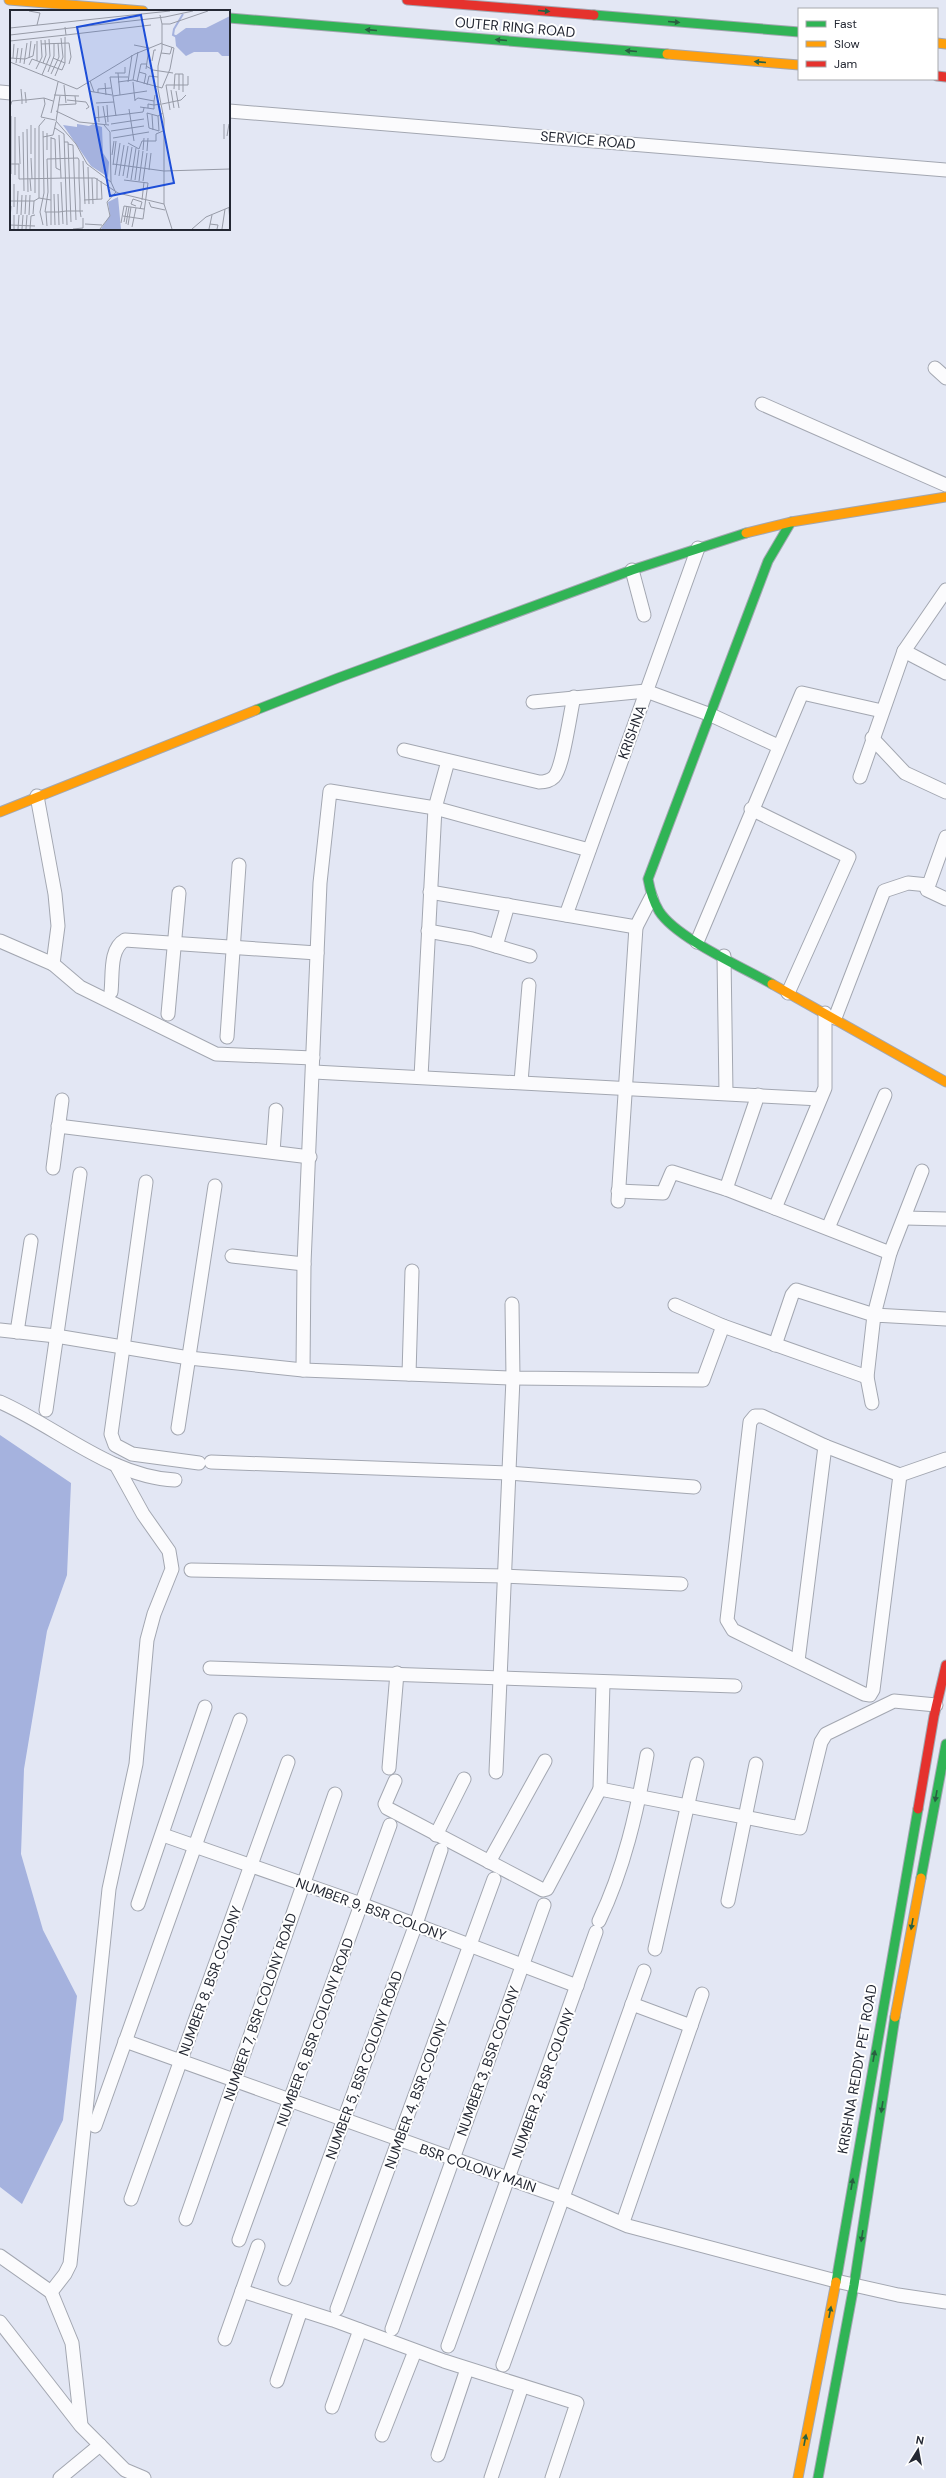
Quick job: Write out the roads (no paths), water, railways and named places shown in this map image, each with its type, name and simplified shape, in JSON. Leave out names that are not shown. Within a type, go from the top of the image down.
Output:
[{"type":"main road","points":[[9,0],[131,10]]},
{"type":"main road","name":"OUTER RING ROAD","points":[[407,0],[798,32]]},
{"type":"main road","name":"OUTER RING ROAD","points":[[230,18],[798,65]]},
{"type":"main road","points":[[0,812],[37,796],[338,678],[632,570],[698,548],[741,534],[791,522],[946,497]]},
{"type":"main road","points":[[791,522],[766,546],[711,714],[648,879],[651,898],[664,920],[697,942],[946,1082]]},
{"type":"main road","points":[[741,534],[766,546]]},
{"type":"main road","name":"KRISHNA REDDY PET ROAD","points":[[798,2478],[836,2281],[936,1705],[946,1665]]},
{"type":"main road","name":"KRISHNA REDDY PET ROAD","points":[[818,2478],[854,2285],[898,2000],[946,1744]]},
{"type":"street","points":[[0,92],[10,93]]},
{"type":"street","name":"SERVICE ROAD","points":[[230,111],[946,170]]},
{"type":"street","points":[[935,368],[946,378]]},
{"type":"street","points":[[762,404],[946,485]]},
{"type":"street","name":"KRISHNA","points":[[566,915],[698,548]]},
{"type":"street","points":[[632,570],[644,616]]},
{"type":"street","points":[[860,777],[872,738],[904,651],[946,590]]},
{"type":"street","points":[[904,651],[946,673]]},
{"type":"street","points":[[533,702],[646,691],[711,714],[778,746]]},
{"type":"street","points":[[697,942],[778,746],[802,693],[882,710]]},
{"type":"street","points":[[404,750],[539,782],[546,782],[554,777],[560,766],[574,698]]},
{"type":"street","points":[[872,738],[905,773],[946,792]]},
{"type":"street","points":[[421,1077],[435,808],[448,761]]},
{"type":"street","points":[[303,1370],[304,1264],[314,1072],[313,1058],[320,883],[330,791],[435,808],[589,850]]},
{"type":"street","points":[[37,796],[55,894],[58,926],[53,964]]},
{"type":"street","points":[[752,809],[849,857],[788,993]]},
{"type":"street","points":[[946,837],[927,890],[946,899]]},
{"type":"street","points":[[227,1037],[239,865]]},
{"type":"street","points":[[775,1208],[825,1088],[830,1016],[884,891],[908,883],[928,885]]},
{"type":"street","points":[[430,892],[636,927]]},
{"type":"street","points":[[168,1014],[179,893]]},
{"type":"street","points":[[651,898],[636,927],[618,1196],[663,1193],[672,1172],[775,1208],[890,1253]]},
{"type":"street","points":[[496,946],[508,905]]},
{"type":"street","points":[[428,931],[496,946],[530,956]]},
{"type":"street","points":[[111,992],[115,952],[118,944],[125,940],[317,953]]},
{"type":"street","points":[[0,941],[53,964],[80,987],[216,1054],[313,1058]]},
{"type":"street","points":[[724,956],[726,1093]]},
{"type":"street","points":[[521,1082],[529,985]]},
{"type":"street","points":[[314,1072],[820,1099]]},
{"type":"street","points":[[726,1190],[758,1095]]},
{"type":"street","points":[[828,1228],[885,1095]]},
{"type":"street","points":[[52,1168],[62,1100]]},
{"type":"street","points":[[273,1152],[276,1110]]},
{"type":"street","points":[[58,1126],[310,1157]]},
{"type":"street","points":[[872,1403],[867,1377],[874,1315],[890,1253],[922,1172]]},
{"type":"street","points":[[46,1410],[80,1174]]},
{"type":"street","points":[[146,1182],[125,1348],[111,1434],[115,1445],[132,1454],[205,1463],[508,1473],[694,1487]]},
{"type":"street","points":[[178,1428],[214,1186]]},
{"type":"street","points":[[905,1218],[946,1218]]},
{"type":"street","points":[[17,1332],[31,1241]]},
{"type":"street","points":[[232,1256],[304,1264]]},
{"type":"street","points":[[409,1374],[412,1271]]},
{"type":"street","points":[[776,1344],[792,1295],[796,1290],[874,1315],[946,1319]]},
{"type":"street","points":[[496,1772],[502,1677],[508,1473],[513,1378],[512,1304]]},
{"type":"street","points":[[675,1305],[723,1326],[867,1377]]},
{"type":"street","points":[[0,1330],[56,1336],[189,1358],[303,1370],[513,1378],[703,1380],[723,1326]]},
{"type":"street","points":[[0,1402],[23,1412],[116,1465],[162,1479],[175,1480]]},
{"type":"street","points":[[900,1475],[873,1690],[870,1695],[864,1694],[733,1630],[727,1620],[750,1422],[755,1416],[762,1416],[825,1446],[900,1475],[946,1459]]},
{"type":"street","points":[[798,1661],[825,1446]]},
{"type":"street","points":[[51,2292],[65,2274],[71,2257],[109,1889],[136,1764],[147,1640],[154,1614],[172,1569],[169,1551],[143,1514],[116,1465]]},
{"type":"street","points":[[192,1570],[505,1576],[681,1584]]},
{"type":"street","points":[[210,1668],[502,1677],[603,1683],[735,1686]]},
{"type":"street","points":[[389,1768],[397,1673]]},
{"type":"street","points":[[395,1780],[385,1804],[387,1808],[541,1890],[547,1889],[600,1789],[603,1683]]},
{"type":"street","points":[[600,1789],[800,1828],[821,1742],[826,1734],[894,1701],[936,1705]]},
{"type":"street","points":[[138,1904],[205,1707]]},
{"type":"street","points":[[94,2126],[196,1846],[240,1720]]},
{"type":"street","name":"NUMBER 2, BSR COLONY","points":[[448,2346],[598,1927],[616,1886],[639,1796],[647,1755]]},
{"type":"street","points":[[489,1862],[545,1761]]},
{"type":"street","name":"NUMBER 8, BSR COLONY","points":[[131,2199],[288,1762]]},
{"type":"street","points":[[656,1949],[697,1764]]},
{"type":"street","points":[[728,1900],[756,1764]]},
{"type":"street","points":[[436,1835],[464,1779]]},
{"type":"street","name":"NUMBER 7, BSR COLONY ROAD","points":[[186,2219],[335,1794]]},
{"type":"street","name":"NUMBER 6, BSR COLONY ROAD","points":[[239,2240],[390,1824]]},
{"type":"street","name":"NUMBER 9, BSR COLONY","points":[[162,1835],[416,1924],[577,1986]]},
{"type":"street","name":"NUMBER 5, BSR COLONY ROAD","points":[[285,2279],[416,1924],[441,1850]]},
{"type":"street","name":"NUMBER 4, BSR COLONY","points":[[337,2309],[494,1878]]},
{"type":"street","name":"NUMBER 3, BSR COLONY","points":[[392,2329],[544,1905]]},
{"type":"street","points":[[503,2365],[644,1971]]},
{"type":"street","points":[[623,2222],[702,1994]]},
{"type":"street","points":[[632,2004],[691,2026]]},
{"type":"street","name":"BSR COLONY MAIN","points":[[125,2041],[181,2062],[290,2099],[453,2160],[509,2178],[623,2222],[628,2226],[836,2281],[946,2302]]},
{"type":"street","points":[[225,2339],[258,2246]]},
{"type":"street","points":[[0,2256],[51,2292],[72,2343],[81,2426]]},
{"type":"street","points":[[242,2291],[360,2330],[467,2369],[577,2402],[552,2478]]},
{"type":"street","points":[[277,2381],[302,2310]]},
{"type":"street","points":[[0,2322],[81,2426],[125,2470],[144,2478]]},
{"type":"street","points":[[332,2407],[360,2330]]},
{"type":"street","points":[[382,2435],[415,2351]]},
{"type":"street","points":[[438,2455],[467,2369]]},
{"type":"street","points":[[491,2478],[522,2386]]},
{"type":"street","points":[[60,2478],[100,2445]]},
{"type":"water","points":[[0,1435],[71,1483],[67,1575],[47,1631],[24,1769],[21,1854],[43,1930],[77,1996],[63,2120],[22,2204],[0,2187]]}]
